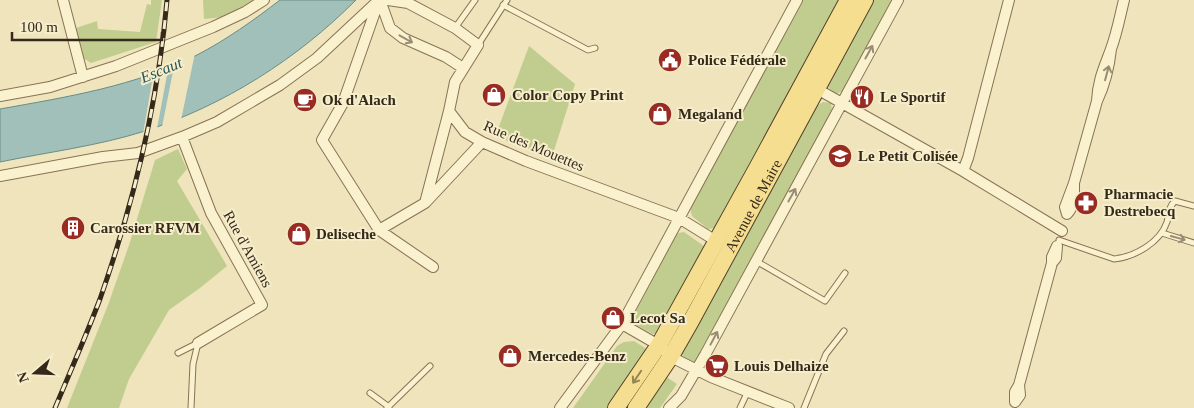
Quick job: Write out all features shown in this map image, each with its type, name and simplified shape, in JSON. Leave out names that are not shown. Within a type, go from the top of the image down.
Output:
[{"type":"main road","name":"Avenue de Maire","points":[[616,408],[658,345],[848,0]]},
{"type":"main road","name":"Avenue de Maire","points":[[636,408],[671,356],[865,0]]},
{"type":"street","points":[[64,0],[83,77]]},
{"type":"street","points":[[0,96],[50,87],[116,66],[213,27],[264,0]]},
{"type":"street","points":[[380,0],[390,28],[403,38],[446,57],[463,68]]},
{"type":"street","points":[[0,176],[103,157],[138,153],[182,138],[232,114],[280,86],[339,39],[380,0]]},
{"type":"street","points":[[380,0],[343,103],[322,140],[379,230],[433,267]]},
{"type":"street","points":[[388,0],[408,3],[455,28],[478,45],[455,82],[425,203]]},
{"type":"street","points":[[560,408],[622,324],[797,0]]},
{"type":"street","name":"Avenue de Maire","points":[[669,408],[681,396],[696,370],[898,0]]},
{"type":"street","points":[[963,171],[1009,0]]},
{"type":"street","points":[[1014,405],[1015,392],[1019,385],[1052,263],[1056,258],[1066,214],[1065,207],[1074,184],[1097,101],[1098,86],[1103,67],[1111,49],[1124,0]]},
{"type":"street","points":[[817,88],[963,171],[1059,239]]},
{"type":"street","name":"Rue des Mouettes","points":[[449,111],[465,132],[482,142],[526,161],[679,218]]},
{"type":"street","name":"Rue d'Amiens","points":[[182,138],[211,213],[262,305],[198,343]]},
{"type":"street","points":[[379,230],[425,203],[482,142]]},
{"type":"street","name":"Avenue de Maire","points":[[679,218],[716,241]]},
{"type":"street","points":[[622,324],[696,370],[789,408]]},
{"type":"lane","points":[[455,28],[475,0]]},
{"type":"lane","points":[[478,45],[505,3],[523,17],[588,50],[595,48]]},
{"type":"lane","points":[[1059,239],[1081,249],[1114,259],[1133,254],[1150,244],[1162,233],[1171,205],[1175,201],[1194,206]]},
{"type":"lane","points":[[686,317],[748,202]]},
{"type":"lane","points":[[1162,233],[1194,243]]},
{"type":"lane","name":"Avenue de Maire","points":[[756,261],[825,301],[845,273]]},
{"type":"lane","points":[[804,408],[826,354],[844,330]]},
{"type":"lane","points":[[671,356],[674,336]]},
{"type":"lane","points":[[178,352],[198,343]]},
{"type":"lane","points":[[191,408],[193,364],[198,343]]},
{"type":"lane","points":[[370,393],[388,407],[430,366]]},
{"type":"lane","points":[[740,408],[748,391]]},
{"type":"green space","points":[[151,0],[162,0],[156,42],[91,63],[83,58],[76,28],[97,21],[98,29],[140,32],[147,4],[151,5]]},
{"type":"green space","points":[[203,0],[254,0],[224,17],[204,19]]},
{"type":"green space","points":[[803,0],[843,0],[717,228],[708,229],[692,216],[690,208]]},
{"type":"green space","points":[[869,0],[891,0],[844,91],[835,94],[827,86]]},
{"type":"green space","points":[[529,46],[575,84],[552,157],[496,137]]},
{"type":"green space","points":[[823,102],[831,103],[832,110],[700,358],[694,363],[687,361],[681,351],[812,109]]},
{"type":"green space","points":[[178,149],[187,169],[177,181],[227,266],[169,310],[129,379],[119,408],[67,408],[108,305],[155,160]]},
{"type":"green space","points":[[684,232],[704,246],[704,251],[660,333],[653,334],[634,324],[632,318],[675,237],[678,233]]},
{"type":"green space","points":[[634,341],[648,352],[610,408],[573,408],[617,346],[624,342]]},
{"type":"green space","points":[[665,376],[677,384],[660,408],[642,408]]},
{"type":"water","points":[[280,0],[356,0],[333,22],[284,61],[231,94],[203,108],[175,120],[127,136],[91,145],[0,162],[0,109],[126,83],[174,66],[219,43]]},
{"type":"pier","points":[[195,53],[181,120],[162,127],[175,61]]},
{"type":"pier","points":[[169,64],[157,129],[143,134],[154,70]]},
{"type":"railway","points":[[55,408],[100,299],[124,226],[151,114],[158,77],[167,0]]},
{"type":"place","name":"Police Fédérale","points":[[670,60]]},
{"type":"place","name":"Color Copy Print","points":[[494,95]]},
{"type":"place","name":"Le Sportif","points":[[862,97]]},
{"type":"place","name":"Ok d'Alach","points":[[305,100]]},
{"type":"place","name":"Megaland","points":[[660,114]]},
{"type":"place","name":"Le Petit Colisée","points":[[840,156]]},
{"type":"place","name":"Pharmacie Destrebecq","points":[[1086,203]]},
{"type":"place","name":"Carossier RFVM","points":[[73,228]]},
{"type":"place","name":"Deliseche","points":[[299,234]]},
{"type":"place","name":"Lecot Sa","points":[[613,318]]},
{"type":"place","name":"Mercedes-Benz","points":[[510,356]]},
{"type":"place","name":"Louis Delhaize","points":[[717,366]]},
{"type":"water label","name":"Escaut","points":[[161,70]]}]
